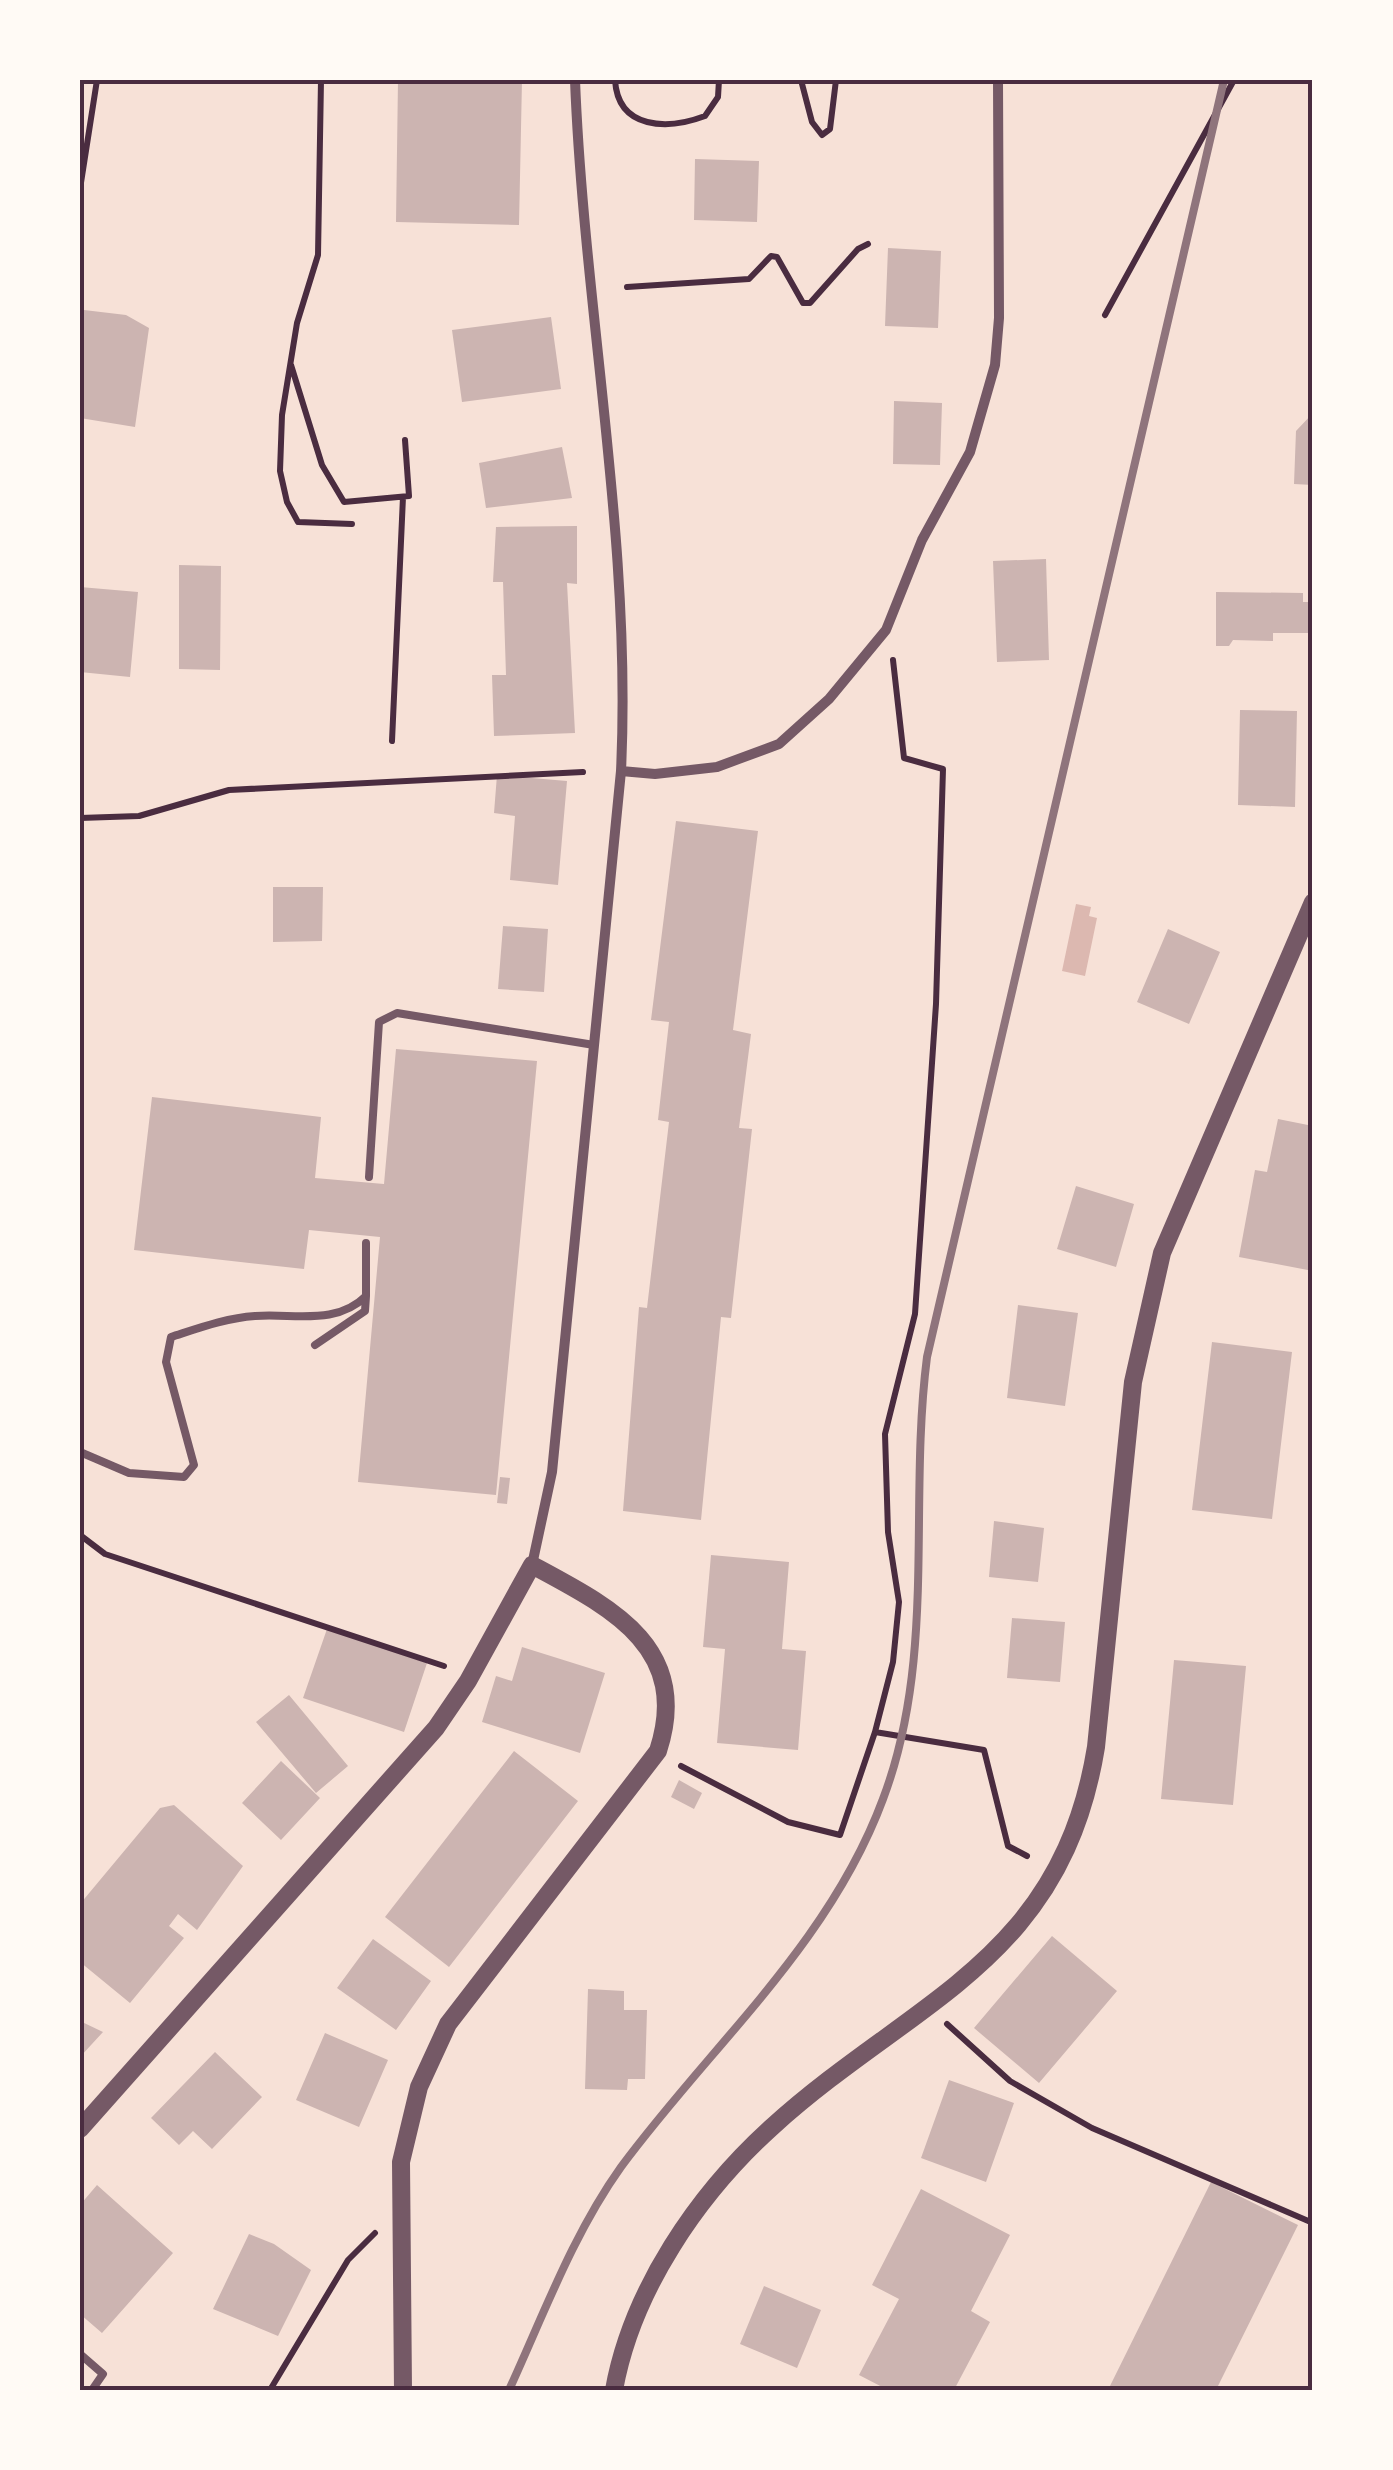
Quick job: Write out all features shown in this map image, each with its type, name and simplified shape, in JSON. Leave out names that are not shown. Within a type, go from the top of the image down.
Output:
[{"type":"street","points":[[80,2129],[427,1738],[468,1681],[532,1566],[552,1472],[621,771],[626,678],[615,512],[579,190],[575,80]]},
{"type":"street","points":[[621,771],[655,774],[716,767],[779,744],[830,700],[886,630],[922,540],[970,452],[994,365],[999,318],[998,80]]},
{"type":"street","points":[[614,2390],[642,2306],[664,2259],[700,2204],[772,2126],[978,1968],[1022,1920],[1074,1840],[1089,1792],[1096,1747],[1133,1382],[1162,1253],[1313,902]]},
{"type":"street","points":[[402,2390],[401,2162],[419,2087],[448,2024],[658,1751],[668,1720],[666,1690],[644,1640],[598,1602],[532,1566]]},
{"type":"lane","points":[[370,1177],[380,1022],[396,1013],[594,1045]]},
{"type":"lane","points":[[315,1345],[365,1312],[366,1243]]},
{"type":"lane","points":[[80,1452],[129,1473],[184,1477],[194,1466],[166,1362],[171,1337],[254,1316],[334,1315],[354,1308],[366,1296]]},
{"type":"lane","points":[[80,2354],[103,2374],[92,2390]]},
{"type":"path","points":[[80,189],[97,80]]},
{"type":"path","points":[[320,80],[318,255],[290,360],[280,471],[287,502],[298,522],[352,524]]},
{"type":"path","points":[[615,80],[616,100],[628,112],[664,127],[705,116],[718,97],[719,80]]},
{"type":"path","points":[[801,80],[812,122],[822,136],[830,129],[836,80]]},
{"type":"path","points":[[1105,316],[1234,80]]},
{"type":"path","points":[[626,287],[749,279],[771,256],[777,257],[803,303],[810,303],[858,248],[868,244]]},
{"type":"path","points":[[290,360],[322,464],[344,502],[408,496],[406,440]]},
{"type":"path","points":[[392,741],[402,496]]},
{"type":"path","points":[[681,1766],[788,1822],[840,1834],[875,1732],[893,1662],[899,1602],[888,1532],[884,1452],[915,1314],[936,1004],[943,768],[904,758],[892,657]]},
{"type":"path","points":[[80,818],[138,816],[228,790],[584,772]]},
{"type":"path","points":[[80,1535],[105,1554],[438,1662],[468,1681]]},
{"type":"path","points":[[875,1732],[984,1750],[1008,1846],[1029,1854]]},
{"type":"path","points":[[946,2024],[1010,2081],[1092,2128],[1313,2223]]},
{"type":"path","points":[[270,2390],[348,2260],[379,2229]]},
{"type":"shaded area","points":[[1076,904],[1091,907],[1089,916],[1097,918],[1085,976],[1062,971]]},
{"type":"building","points":[[398,80],[522,80],[519,225],[396,222]]},
{"type":"building","points":[[695,159],[759,161],[757,222],[694,220]]},
{"type":"building","points":[[888,248],[941,251],[938,328],[885,326]]},
{"type":"building","points":[[84,310],[126,315],[149,328],[135,427],[80,418]]},
{"type":"building","points":[[551,317],[561,389],[462,402],[452,330]]},
{"type":"building","points":[[894,401],[942,403],[940,465],[893,464]]},
{"type":"building","points":[[1313,413],[1313,485],[1294,484],[1296,431]]},
{"type":"building","points":[[562,447],[572,498],[486,508],[479,463]]},
{"type":"building","points":[[577,526],[577,584],[567,583],[575,733],[494,736],[492,675],[506,675],[503,582],[493,582],[496,527]]},
{"type":"building","points":[[1046,559],[1049,660],[997,662],[993,561]]},
{"type":"building","points":[[179,565],[221,566],[220,670],[179,669]]},
{"type":"building","points":[[80,587],[138,592],[130,677],[80,672]]},
{"type":"building","points":[[1216,592],[1303,593],[1303,602],[1313,602],[1313,633],[1273,633],[1273,641],[1233,640],[1229,646],[1216,646]]},
{"type":"building","points":[[1240,710],[1297,711],[1295,807],[1238,805]]},
{"type":"building","points":[[497,775],[567,781],[558,885],[510,880],[515,816],[494,813]]},
{"type":"building","points":[[676,821],[758,831],[733,1030],[751,1034],[739,1128],[752,1129],[731,1318],[721,1317],[701,1520],[623,1511],[639,1307],[647,1308],[669,1122],[658,1120],[669,1022],[651,1020]]},
{"type":"building","points":[[273,887],[323,887],[322,941],[273,942]]},
{"type":"building","points":[[503,926],[548,929],[544,992],[498,989]]},
{"type":"building","points":[[1168,929],[1220,952],[1189,1024],[1137,1002]]},
{"type":"building","points":[[396,1049],[537,1061],[496,1495],[358,1482],[380,1237],[309,1230],[304,1269],[134,1250],[152,1097],[321,1117],[315,1178],[384,1184]]},
{"type":"building","points":[[1278,1119],[1313,1126],[1313,1271],[1239,1257],[1255,1170],[1267,1172]]},
{"type":"building","points":[[1076,1186],[1134,1204],[1116,1267],[1057,1249]]},
{"type":"building","points":[[1018,1305],[1078,1313],[1065,1406],[1007,1398]]},
{"type":"building","points":[[1212,1342],[1292,1352],[1272,1519],[1192,1510]]},
{"type":"building","points":[[500,1477],[510,1478],[507,1504],[497,1503]]},
{"type":"building","points":[[994,1521],[1044,1528],[1038,1582],[989,1577]]},
{"type":"building","points":[[711,1555],[789,1562],[782,1649],[806,1651],[798,1750],[717,1743],[725,1649],[703,1647]]},
{"type":"building","points":[[1012,1618],[1065,1622],[1060,1682],[1007,1678]]},
{"type":"building","points":[[327,1629],[427,1663],[404,1732],[303,1698]]},
{"type":"building","points":[[522,1647],[605,1673],[580,1753],[482,1722],[496,1676],[512,1681]]},
{"type":"building","points":[[1174,1660],[1246,1666],[1233,1805],[1161,1799]]},
{"type":"building","points":[[289,1695],[348,1766],[316,1793],[256,1722]]},
{"type":"building","points":[[514,1751],[578,1801],[449,1967],[385,1917]]},
{"type":"building","points":[[281,1761],[320,1798],[281,1840],[242,1803]]},
{"type":"building","points":[[679,1780],[702,1793],[694,1809],[671,1797]]},
{"type":"building","points":[[174,1805],[243,1866],[197,1930],[178,1914],[169,1926],[184,1938],[130,2003],[80,1962],[80,1904],[160,1808]]},
{"type":"building","points":[[1052,1936],[1117,1991],[1039,2083],[974,2028]]},
{"type":"building","points":[[373,1939],[431,1981],[396,2030],[337,1988]]},
{"type":"building","points":[[588,1989],[624,1991],[624,2010],[647,2010],[645,2079],[628,2079],[627,2090],[585,2089]]},
{"type":"building","points":[[80,2021],[103,2032],[80,2057]]},
{"type":"building","points":[[325,2033],[388,2060],[359,2127],[296,2100]]},
{"type":"building","points":[[215,2052],[262,2097],[212,2149],[193,2131],[179,2145],[151,2118]]},
{"type":"building","points":[[949,2080],[1014,2103],[986,2182],[921,2158]]},
{"type":"building","points":[[1211,2182],[1298,2225],[1216,2390],[1108,2390]]},
{"type":"building","points":[[97,2185],[173,2253],[102,2333],[80,2314],[80,2205]]},
{"type":"building","points":[[921,2189],[1010,2235],[971,2311],[990,2322],[954,2390],[888,2390],[859,2375],[899,2299],[872,2285]]},
{"type":"building","points":[[249,2234],[274,2244],[311,2270],[278,2336],[213,2309]]},
{"type":"building","points":[[764,2286],[821,2310],[797,2368],[740,2344]]},
{"type":"railway","points":[[509,2390],[588,2220],[621,2167],[766,1992],[832,1901],[860,1852],[900,1745],[916,1635],[927,1357],[1224,80]]}]
